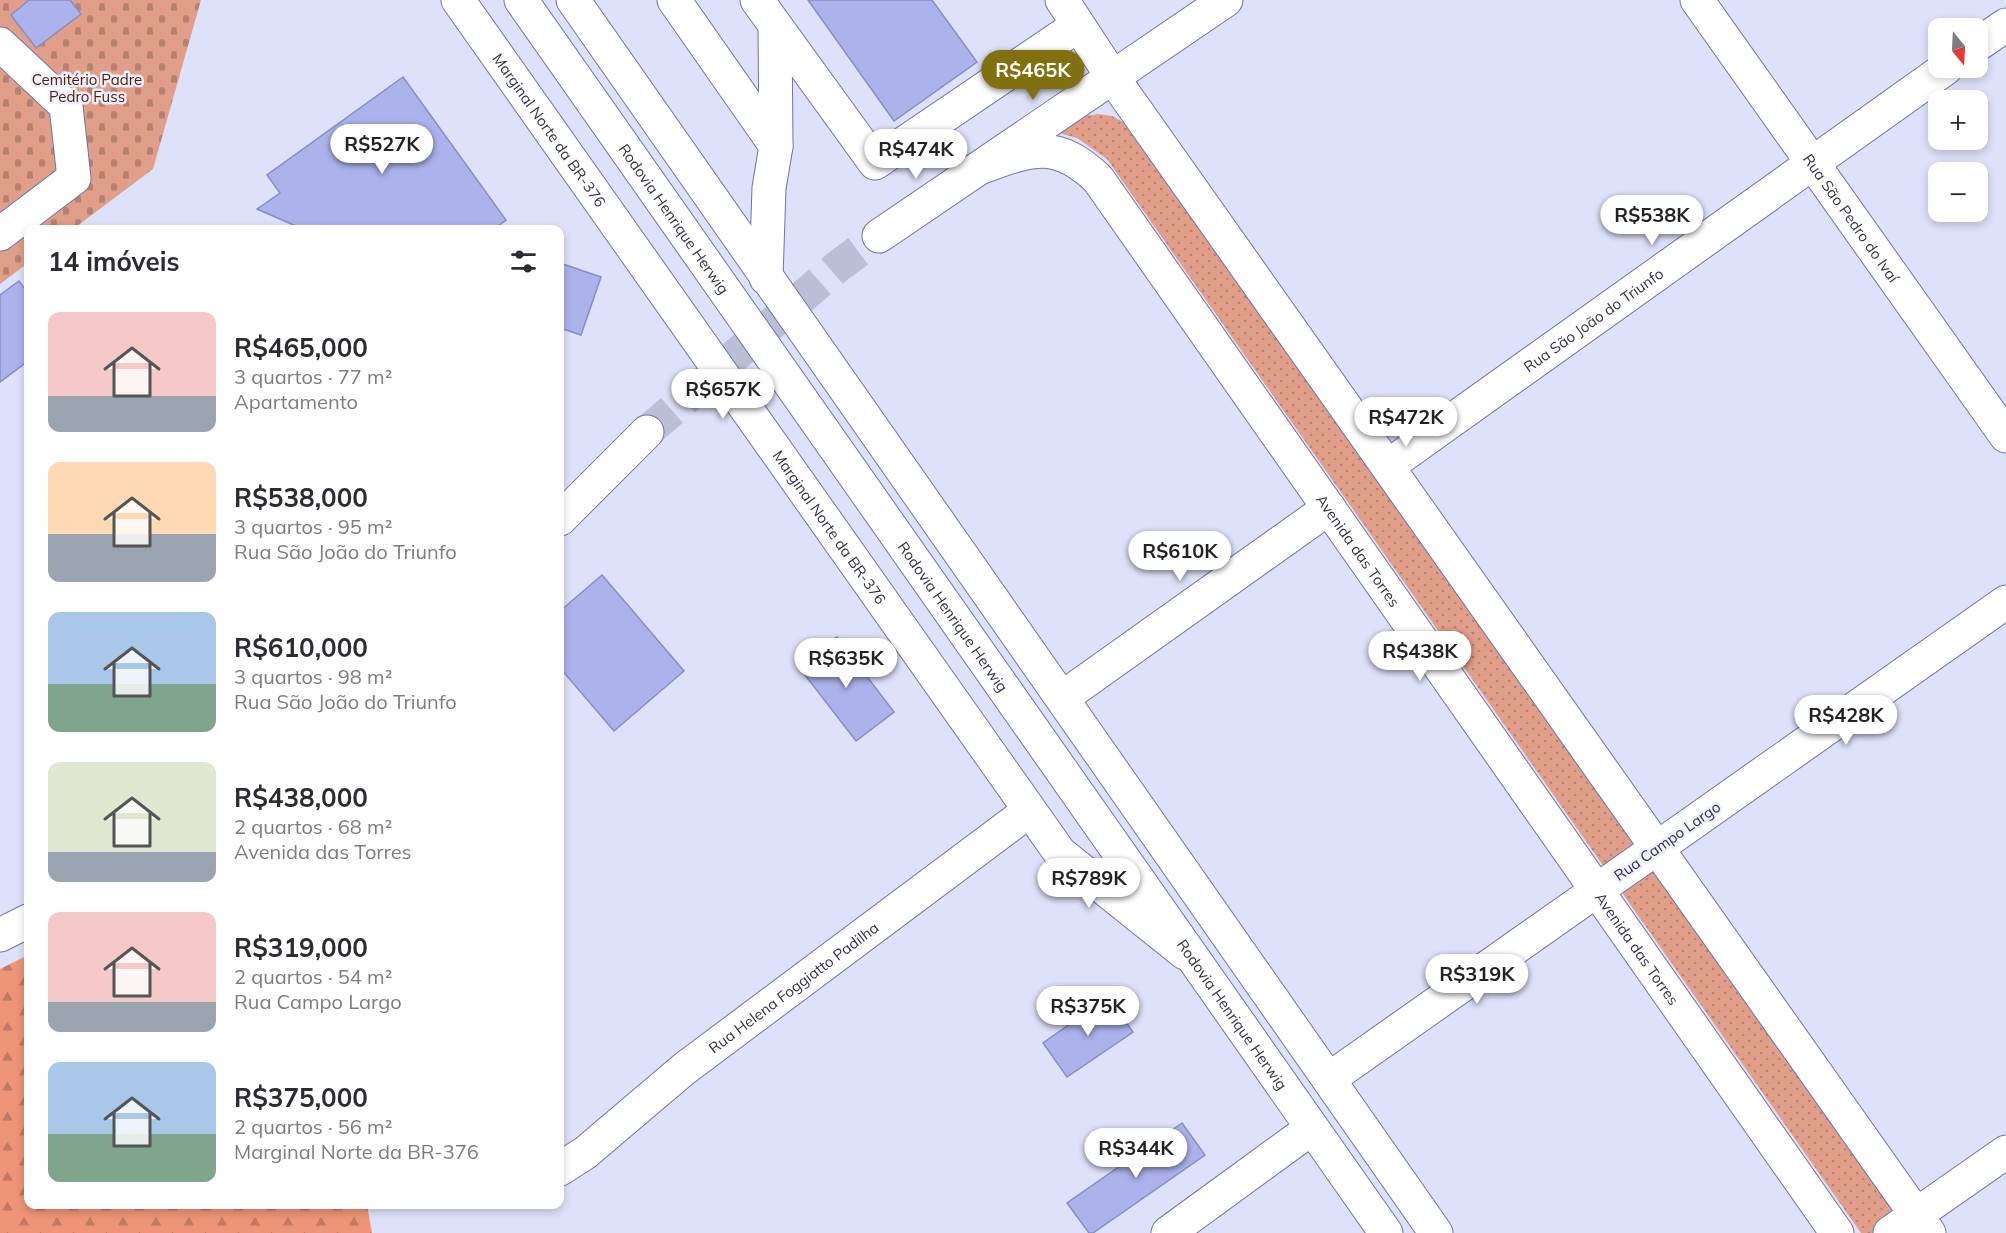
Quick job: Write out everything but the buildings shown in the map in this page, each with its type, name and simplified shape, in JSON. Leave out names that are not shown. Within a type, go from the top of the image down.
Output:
[{"type":"main road","name":"Marginal Norte da BR-376","points":[[458,0],[1060,853],[1196,962]]},
{"type":"main road","name":"Rodovia Henrique Herwig","points":[[521,0],[1386,1233]]},
{"type":"main road","points":[[573,0],[1436,1233]]},
{"type":"main road","points":[[674,0],[776,146]]},
{"type":"main road","points":[[879,236],[1226,0]]},
{"type":"main road","name":"Rua São Pedro do Ivaí","points":[[1697,0],[2006,436]]},
{"type":"main road","points":[[765,8],[776,146],[769,188],[766,278]]},
{"type":"main road","points":[[765,8],[875,163],[1070,13],[1113,78],[1657,848],[1912,1227],[2006,1152]]},
{"type":"main road","points":[[1988,37],[2006,24]]},
{"type":"main road","points":[[0,44],[66,106],[74,178],[0,234]]},
{"type":"main road","name":"Rua São João do Triunfo","points":[[1388,466],[1932,78]]},
{"type":"main road","name":"Avenida das Torres","points":[[982,167],[1014,155],[1036,151],[1062,153],[1081,163],[1098,179],[1837,1233]]},
{"type":"main road","points":[[564,515],[648,432]]},
{"type":"main road","points":[[1062,698],[1329,508]]},
{"type":"main road","name":"Rua Campo Largo","points":[[1329,1079],[2006,602]]},
{"type":"main road","name":"Rua Helena Foggiatto Padilha","points":[[564,1166],[585,1153],[684,1068],[1029,811]]},
{"type":"main road","points":[[0,935],[24,923]]},
{"type":"main road","points":[[1168,1233],[1312,1128]]},
{"type":"green space","name":"Cemitério Padre Pedro Fuss","points":[[0,0],[201,0],[153,169],[78,225],[24,225],[24,266],[0,284]]},
{"type":"green space","points":[[1098,114],[1112,116],[1125,123],[1919,1233],[1861,1233],[1107,159],[1077,138],[1051,131],[1079,117]]},
{"type":"green space","points":[[24,957],[24,1209],[368,1209],[372,1233],[0,1233],[0,969]]},
{"type":"tunnel","points":[[647,432],[837,267],[879,236]]}]
